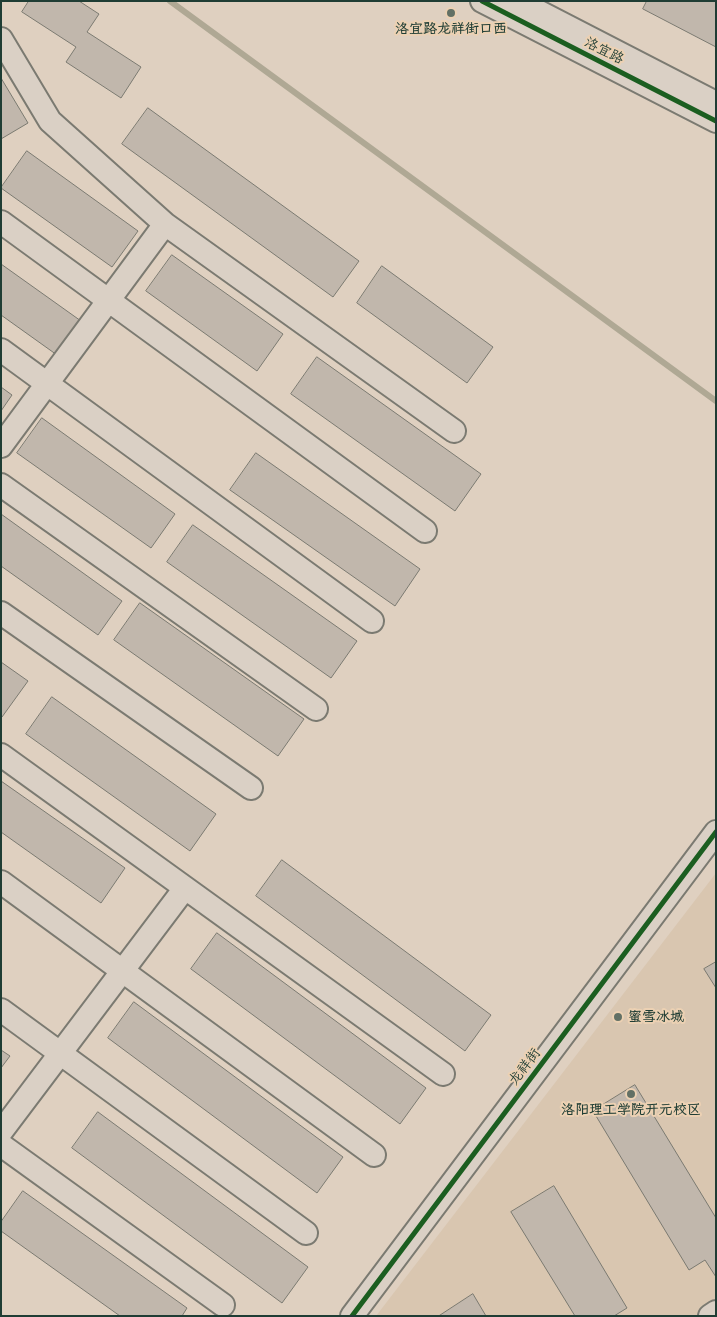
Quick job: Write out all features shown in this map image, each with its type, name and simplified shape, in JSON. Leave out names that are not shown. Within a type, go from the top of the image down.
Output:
[{"type":"street","name":"洛宜路","points":[[482,1],[716,121]]},
{"type":"street","name":"洛宜路","points":[[518,1],[716,103]]},
{"type":"street","points":[[1,39],[50,121],[165,224],[454,431]]},
{"type":"street","points":[[1,222],[425,531]]},
{"type":"street","points":[[1,446],[165,224]]},
{"type":"street","points":[[1,350],[372,621]]},
{"type":"street","points":[[1,485],[316,709]]},
{"type":"street","points":[[1,613],[251,788]]},
{"type":"street","points":[[1,755],[443,1074]]},
{"type":"street","name":"龙祥街","points":[[352,1316],[716,832]]},
{"type":"street","points":[[1,882],[374,1155]]},
{"type":"street","points":[[1,1132],[185,888]]},
{"type":"street","points":[[1,1010],[306,1232]]},
{"type":"street","points":[[1,1145],[224,1305]]},
{"type":"street","points":[[710,1316],[716,1312]]},
{"type":"shaded area","name":"洛阳理工学院开元校区","points":[[716,873],[716,1316],[376,1316]]},
{"type":"building","points":[[29,1],[79,1],[99,14],[87,32],[141,67],[121,98],[66,62],[76,47],[22,12]]},
{"type":"building","points":[[647,1],[716,1],[716,47],[643,9]]},
{"type":"building","points":[[1,78],[28,123],[1,139]]},
{"type":"building","points":[[148,108],[359,261],[333,297],[122,144]]},
{"type":"building","points":[[27,151],[138,231],[112,267],[1,188]]},
{"type":"building","points":[[172,255],[283,334],[257,371],[146,291]]},
{"type":"building","points":[[1,264],[81,321],[57,355],[1,315]]},
{"type":"building","points":[[382,266],[493,347],[467,383],[357,303]]},
{"type":"building","points":[[317,357],[481,474],[455,511],[291,394]]},
{"type":"building","points":[[1,387],[12,395],[1,411]]},
{"type":"building","points":[[42,418],[175,514],[151,548],[17,453]]},
{"type":"building","points":[[256,453],[420,569],[395,606],[230,490]]},
{"type":"building","points":[[1,514],[122,601],[98,635],[1,566]]},
{"type":"building","points":[[193,525],[357,641],[331,678],[167,562]]},
{"type":"building","points":[[140,603],[304,719],[278,756],[114,640]]},
{"type":"building","points":[[1,662],[28,681],[2,717],[1,717]]},
{"type":"building","points":[[52,697],[216,814],[190,851],[26,734]]},
{"type":"building","points":[[1,781],[125,868],[101,903],[1,832]]},
{"type":"building","points":[[282,860],[491,1015],[465,1051],[256,896]]},
{"type":"building","points":[[217,933],[426,1088],[400,1124],[191,969]]},
{"type":"building","points":[[716,962],[716,988],[704,969]]},
{"type":"building","points":[[134,1002],[343,1157],[317,1193],[108,1038]]},
{"type":"building","points":[[1,1050],[10,1056],[1,1068]]},
{"type":"building","points":[[635,1085],[716,1218],[716,1277],[705,1260],[689,1270],[593,1111]]},
{"type":"building","points":[[98,1112],[308,1267],[282,1303],[72,1148]]},
{"type":"building","points":[[554,1186],[627,1308],[614,1316],[575,1316],[511,1212]]},
{"type":"building","points":[[23,1191],[187,1308],[182,1316],[120,1316],[1,1231],[1,1222]]},
{"type":"building","points":[[473,1294],[486,1316],[439,1316]]},
{"type":"waterway","points":[[170,1],[716,401]]},
{"type":"cycle path","points":[[482,1],[716,121]]},
{"type":"cycle path","points":[[352,1316],[716,832]]},
{"type":"place","name":"洛宜路龙祥街口西","points":[[451,13]]},
{"type":"place","name":"蜜雪冰城","points":[[618,1017]]},
{"type":"place","name":"洛阳理工学院开元校区","points":[[631,1094]]}]
